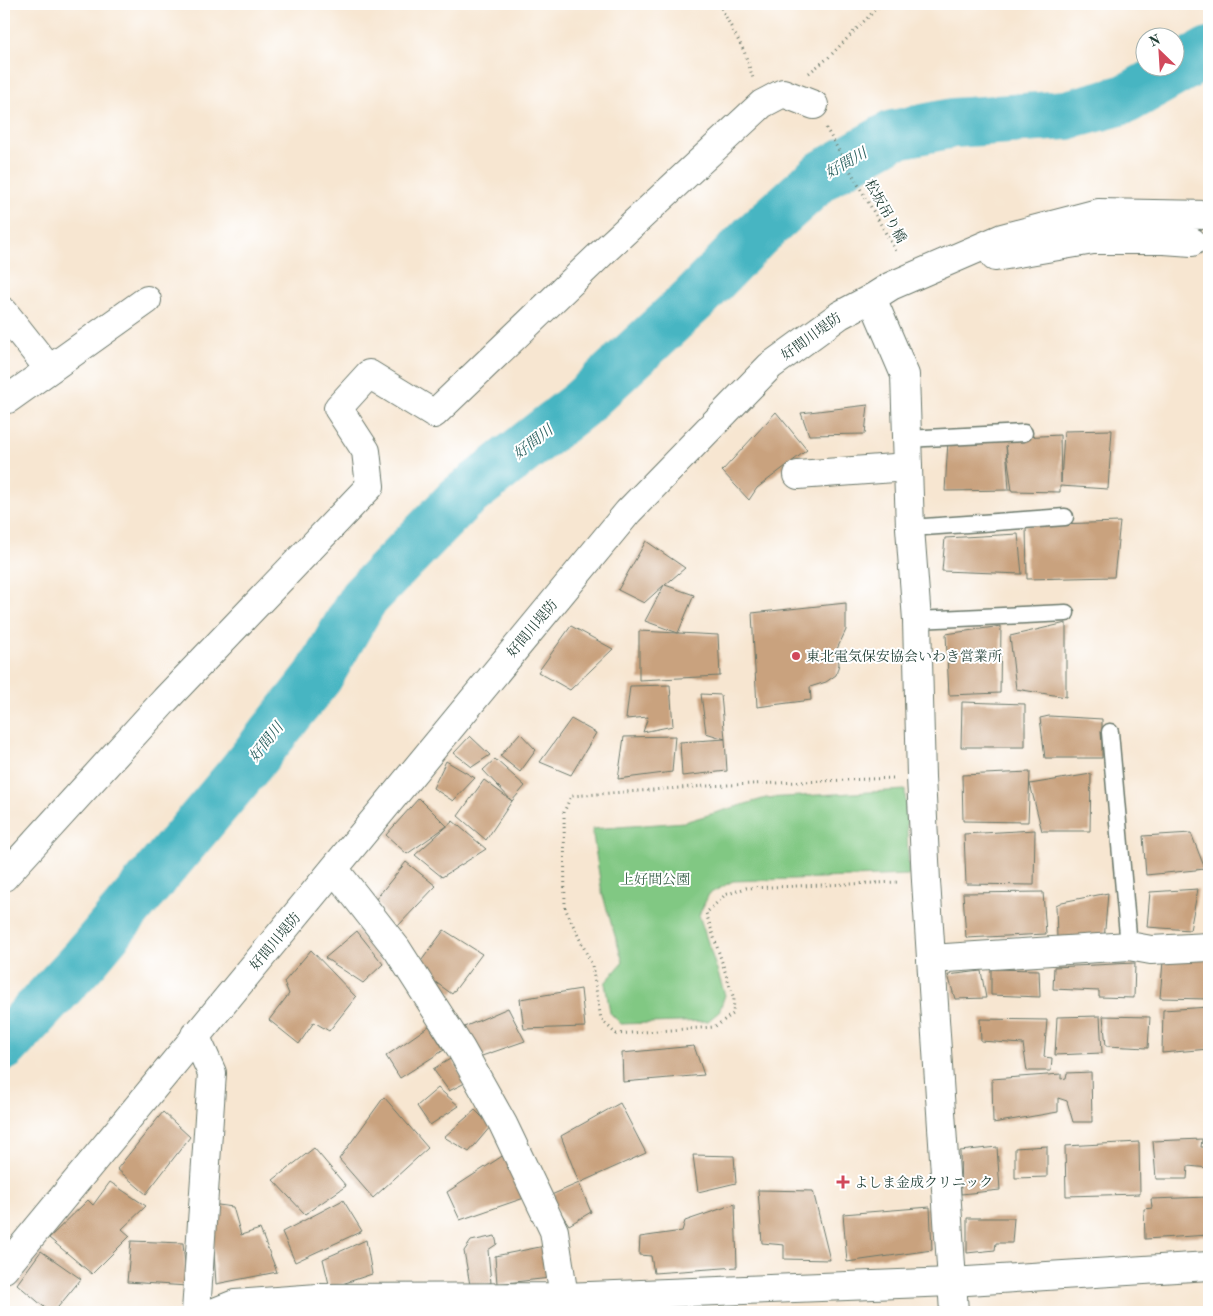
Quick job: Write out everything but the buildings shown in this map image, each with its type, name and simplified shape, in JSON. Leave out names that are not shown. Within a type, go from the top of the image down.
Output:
[{"type":"street","points":[[4,878],[164,700],[370,486],[366,451],[338,408],[369,374],[434,414],[605,250],[773,99],[814,105]]},
{"type":"street","name":"好間川堤防","points":[[4,1269],[628,512],[770,366],[840,315],[891,286],[1002,238],[1098,213],[1209,215]]},
{"type":"street","points":[[952,260],[963,262],[1093,240],[1192,242]]},
{"type":"street","points":[[872,298],[904,375],[910,528],[917,620],[926,881],[954,1312]]},
{"type":"street","points":[[8,399],[147,300]]},
{"type":"street","points":[[4,312],[49,369]]},
{"type":"street","points":[[798,475],[908,467]]},
{"type":"street","points":[[334,870],[398,949],[461,1049],[502,1124],[554,1231],[564,1305]]},
{"type":"street","points":[[931,959],[1129,946],[1150,950],[1209,946]]},
{"type":"street","points":[[195,1036],[212,1074],[196,1312]]},
{"type":"street","points":[[215,1312],[234,1304],[318,1298],[564,1305],[1209,1266]]},
{"type":"lane","points":[[906,439],[1024,433]]},
{"type":"lane","points":[[910,528],[1065,517]]},
{"type":"lane","points":[[917,620],[1066,613]]},
{"type":"lane","points":[[1110,732],[1129,946]]},
{"type":"path","points":[[719,4],[773,99],[828,58],[881,4]]},
{"type":"path","name":"松坂吊り橋","points":[[814,105],[900,258]]},
{"type":"path","points":[[921,777],[706,786],[571,796],[564,812],[565,908],[592,965],[601,1019],[616,1034],[714,1027],[733,1014],[734,999],[706,913],[725,895],[746,888],[926,881]]},
{"type":"green space","name":"上好間公園","points":[[905,790],[909,875],[733,881],[709,894],[699,915],[725,995],[719,1012],[708,1021],[621,1024],[610,1013],[605,983],[623,962],[602,893],[592,829],[684,822],[766,798]]},
{"type":"waterway","name":"好間川","points":[[4,1046],[84,960],[239,776],[318,677],[363,599],[460,499],[581,404],[696,297],[755,236],[824,174],[893,135],[953,123],[1067,115],[1126,99],[1209,52]]},
{"type":"place","name":"東北電気保安協会いわき営業所","points":[[796,656]]},
{"type":"place","name":"よしま金成クリニック","points":[[843,1182]]}]
